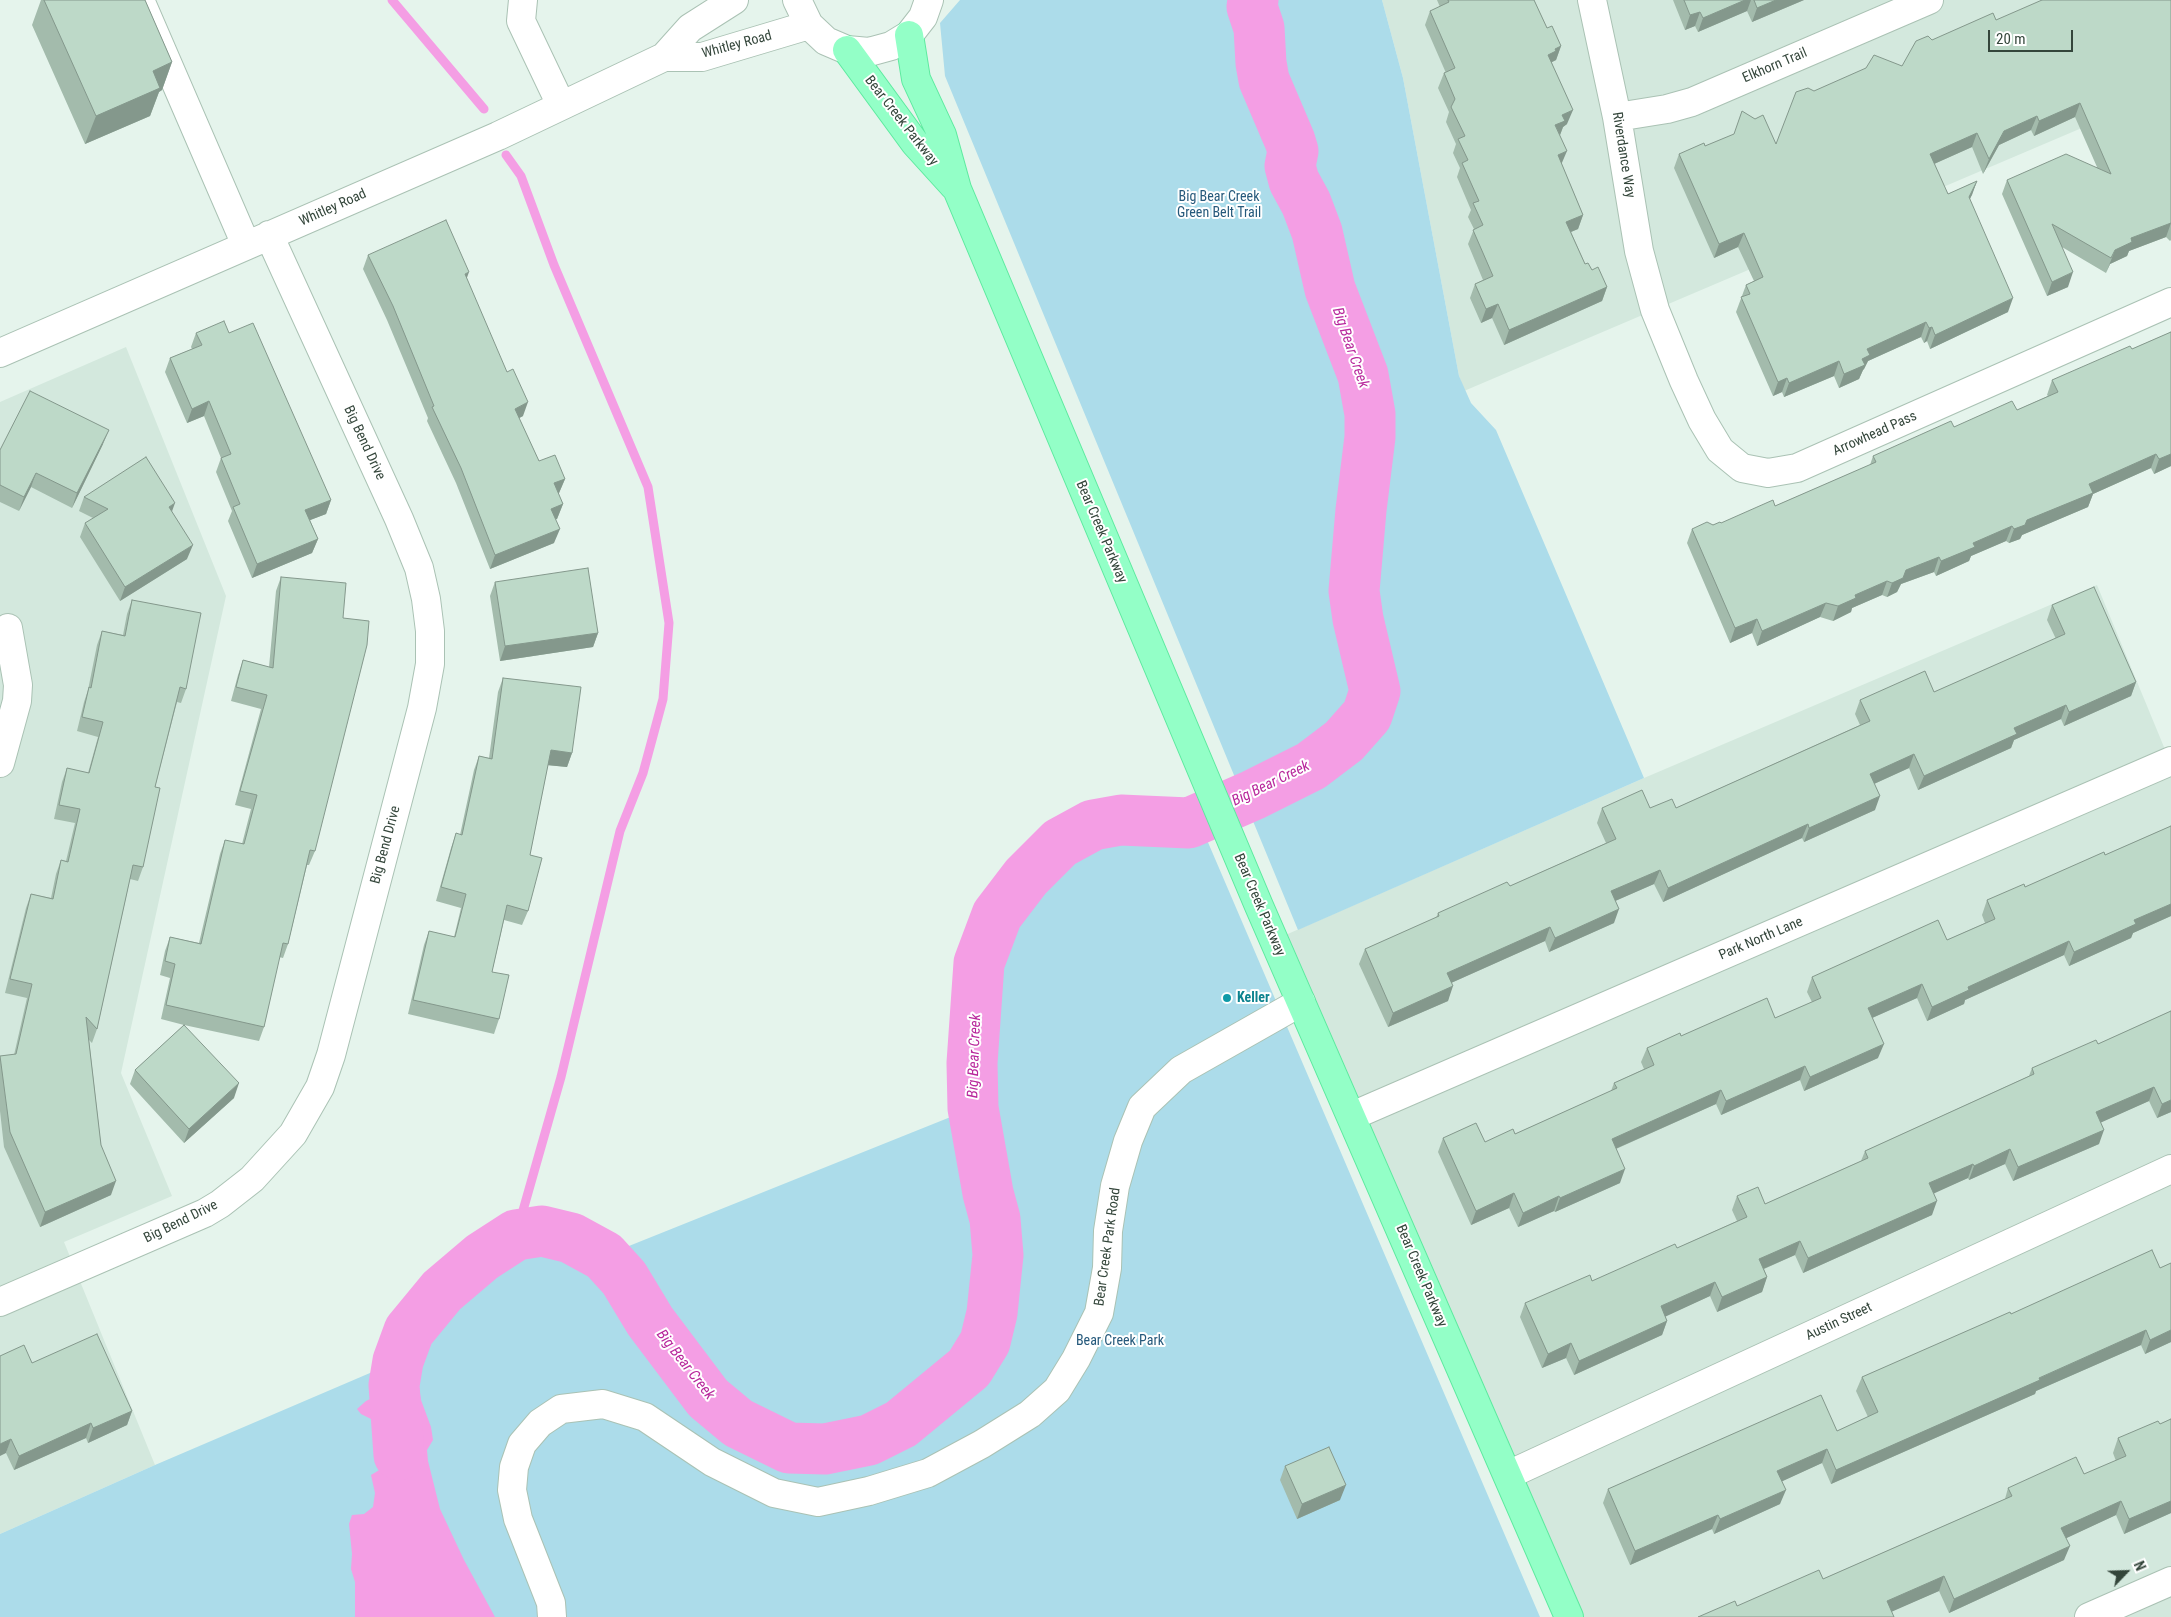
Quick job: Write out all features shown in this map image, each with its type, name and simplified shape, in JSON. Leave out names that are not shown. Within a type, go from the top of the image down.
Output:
[{"type":"main road","name":"Bear Creek Parkway","points":[[909,35],[916,79],[942,135],[957,189],[1228,834],[1569,1617]]},
{"type":"main road","name":"Bear Creek Parkway","points":[[847,50],[914,143],[957,189]]},
{"type":"street","name":"Big Bend Drive","points":[[0,1302],[204,1214],[252,1180],[293,1134],[320,1087],[331,1055],[422,708],[430,664],[430,631],[426,599],[418,568],[399,519],[258,240],[140,0]]},
{"type":"street","points":[[523,0],[521,21],[561,105]]},
{"type":"street","name":"Whitley Road","points":[[0,353],[498,136],[664,57],[690,28],[734,0]]},
{"type":"street","points":[[797,0],[809,25],[826,41],[847,50],[869,52],[890,46],[909,35],[923,17],[929,0]]},
{"type":"street","name":"Riverdance Way","points":[[1592,0],[1617,117],[1639,251],[1656,310]]},
{"type":"street","name":"Elkhorn Trail","points":[[1617,117],[1667,109],[1692,102],[1928,0]]},
{"type":"street","name":"Whitley Road","points":[[664,57],[702,56],[809,25]]},
{"type":"street","name":"Arrowhead Pass","points":[[1656,310],[1684,381],[1702,420],[1720,450],[1742,468],[1768,473],[1797,468],[2171,302]]},
{"type":"street","points":[[0,763],[17,701],[18,685],[8,628]]},
{"type":"street","name":"Park North Lane","points":[[1352,1116],[2171,761]]},
{"type":"street","name":"Bear Creek Park Road","points":[[552,1617],[550,1603],[518,1519],[512,1490],[514,1467],[522,1444],[540,1423],[561,1409],[602,1404],[645,1417],[712,1462],[774,1493],[818,1502],[869,1491],[928,1473],[982,1444],[1030,1414],[1057,1390],[1076,1359],[1099,1314],[1107,1268],[1108,1231],[1115,1186],[1128,1141],[1142,1107],[1181,1070],[1301,1002]]},
{"type":"street","name":"Austin Street","points":[[1508,1475],[2171,1169]]},
{"type":"street","points":[[2089,1617],[2171,1581]]},
{"type":"shaded area","points":[[1382,0],[2171,0],[2171,90],[1464,391],[1459,376],[1403,78]]},
{"type":"shaded area","points":[[126,347],[226,596],[121,1073],[172,1196],[64,1242],[155,1465],[0,1534],[0,402]]},
{"type":"shaded area","points":[[2097,585],[2171,764],[2171,1617],[1569,1617],[1274,940],[1644,778]]},
{"type":"shaded area","points":[[374,1382],[419,1388],[421,1400],[431,1427],[433,1440],[427,1450],[428,1461],[440,1509],[464,1560],[495,1617],[355,1617],[355,1582],[351,1569],[352,1554],[349,1524],[352,1515],[364,1514],[373,1507],[375,1493],[371,1475],[381,1469],[382,1462],[374,1446],[377,1428],[373,1420],[361,1414],[357,1409],[374,1397],[377,1389]]},
{"type":"green space","name":"Big Bear Creek Green Belt Trail","points":[[960,0],[1382,0],[1403,78],[1459,376],[1471,403],[1496,430],[1644,778],[1298,930],[945,76],[940,23]]},
{"type":"green space","name":"Bear Creek Park","points":[[1121,820],[1169,821],[1201,826],[1540,1617],[0,1617],[0,1534],[398,1361],[409,1331],[442,1291],[482,1257],[516,1235],[542,1231],[571,1238],[604,1256],[973,1108],[972,1063],[979,963],[997,915],[1026,877],[1060,843],[1093,825]]},
{"type":"building","points":[[44,0],[145,0],[172,62],[153,71],[160,88],[96,116]]},
{"type":"building","points":[[1448,0],[1534,0],[1547,28],[1552,26],[1561,46],[1548,55],[1573,110],[1562,115],[1565,121],[1555,125],[1567,151],[1558,155],[1583,215],[1566,222],[1585,264],[1588,263],[1592,270],[1598,267],[1607,287],[1509,330],[1498,304],[1486,309],[1475,284],[1493,276],[1473,230],[1483,225],[1473,203],[1479,201],[1462,163],[1468,160],[1458,139],[1465,136],[1451,107],[1455,99],[1444,73],[1455,68],[1430,11],[1449,2]]},
{"type":"building","points":[[1684,0],[1745,0],[1703,18],[1700,12],[1690,15]]},
{"type":"building","points":[[1754,0],[1776,0],[1757,8]]},
{"type":"building","points":[[2042,0],[2171,0],[2171,223],[2131,238],[2132,242],[2115,250],[2111,258],[2052,224],[2073,272],[2052,282],[2007,180],[2066,154],[2111,174],[2080,103],[2039,121],[2037,116],[2004,131],[1989,159],[1977,133],[1930,154],[1948,194],[1977,181],[1969,197],[2013,298],[1935,335],[1932,327],[1929,328],[1926,322],[1867,349],[1870,355],[1862,359],[1865,365],[1844,374],[1839,361],[1789,383],[1787,378],[1778,382],[1741,297],[1750,294],[1746,285],[1763,277],[1744,233],[1719,244],[1679,154],[1704,143],[1705,146],[1734,134],[1742,111],[1755,119],[1763,115],[1776,144],[1796,92],[1808,88],[1814,91],[1866,68],[1874,55],[1902,66],[1916,41],[1928,36],[1932,40],[1993,13],[1996,20]]},
{"type":"building","points":[[446,220],[469,272],[465,274],[507,372],[513,369],[528,402],[515,409],[539,461],[555,455],[565,479],[554,483],[563,504],[551,509],[560,529],[495,555],[461,468],[432,407],[434,406],[393,306],[368,255]]},
{"type":"building","points":[[224,321],[229,333],[253,323],[331,500],[305,510],[318,539],[257,564],[233,507],[240,504],[221,458],[231,454],[209,401],[192,409],[170,358],[202,345],[196,333]]},
{"type":"building","points":[[2171,332],[2171,454],[2159,459],[2156,454],[2089,484],[2093,493],[2027,520],[2025,525],[2014,529],[2012,526],[1973,543],[1975,547],[1941,561],[1939,557],[1906,570],[1903,578],[1892,583],[1887,581],[1855,595],[1856,598],[1838,606],[1826,603],[1762,631],[1757,619],[1735,628],[1692,529],[1707,522],[1713,525],[1721,523],[1773,500],[1775,506],[1876,462],[1873,456],[1951,421],[1954,427],[2012,401],[2017,410],[2058,392],[2052,380],[2130,346],[2132,349]]},
{"type":"building","points":[[30,391],[109,430],[77,493],[36,473],[24,497],[0,485],[0,450]]},
{"type":"building","points":[[146,457],[175,503],[169,507],[193,545],[125,587],[85,523],[108,509],[84,497]]},
{"type":"building","points":[[588,568],[598,633],[505,646],[495,582]]},
{"type":"building","points":[[281,577],[346,583],[343,618],[369,621],[367,645],[315,851],[310,850],[288,944],[283,943],[264,1027],[166,1005],[175,964],[165,961],[170,937],[201,944],[225,840],[244,844],[257,795],[240,791],[267,695],[236,687],[243,660],[273,668]]},
{"type":"building","points":[[2094,587],[2136,682],[2069,712],[2066,705],[2014,728],[2017,734],[1924,776],[1914,754],[1870,774],[1880,796],[1809,828],[1808,824],[1668,888],[1660,870],[1611,891],[1619,909],[1555,938],[1550,927],[1447,973],[1453,986],[1393,1013],[1365,949],[1439,916],[1438,913],[1507,882],[1510,886],[1616,839],[1602,808],[1642,790],[1650,808],[1672,799],[1676,808],[1870,721],[1860,700],[1925,671],[1934,692],[2065,634],[2052,605]]},
{"type":"building","points":[[132,600],[201,613],[186,689],[180,687],[155,787],[160,788],[143,867],[133,865],[97,1029],[86,1017],[101,1145],[116,1181],[45,1212],[10,1132],[0,1056],[16,1054],[32,984],[10,979],[31,894],[53,899],[61,860],[68,862],[80,809],[59,805],[67,768],[89,773],[103,722],[82,717],[89,687],[91,688],[102,631],[125,636]]},
{"type":"building","points":[[503,678],[581,687],[572,753],[551,750],[530,855],[542,858],[528,911],[507,905],[492,972],[509,975],[499,1019],[413,1000],[429,931],[455,937],[466,894],[441,887],[456,833],[462,835],[479,756],[492,759]]},
{"type":"building","points":[[2171,826],[2171,904],[2134,920],[2136,924],[2074,952],[2069,941],[1968,987],[1969,990],[1932,1007],[1922,984],[1868,1008],[1884,1044],[1810,1077],[1805,1066],[1726,1101],[1721,1090],[1612,1139],[1625,1169],[1560,1198],[1559,1196],[1523,1213],[1514,1193],[1476,1211],[1443,1138],[1476,1123],[1485,1142],[1513,1129],[1515,1134],[1617,1088],[1614,1083],[1654,1065],[1647,1048],[1680,1033],[1681,1036],[1767,998],[1775,1018],[1821,998],[1812,977],[1938,920],[1947,940],[1995,919],[1987,900],[2024,884],[2025,887],[2104,852],[2105,855]]},
{"type":"building","points":[[2171,1011],[2171,1100],[2162,1104],[2154,1087],[2096,1112],[2104,1130],[2018,1167],[2010,1149],[1974,1166],[1973,1164],[1929,1183],[1937,1201],[1808,1258],[1800,1241],[1759,1259],[1767,1277],[1722,1297],[1715,1282],[1661,1306],[1667,1321],[1579,1361],[1571,1343],[1548,1354],[1525,1303],[1590,1275],[1592,1281],[1675,1244],[1677,1248],[1747,1217],[1737,1196],[1758,1187],[1765,1204],[1868,1158],[1865,1151],[2034,1074],[2032,1068],[2096,1040],[2098,1044]]},
{"type":"building","points":[[184,1025],[239,1083],[189,1129],[135,1070]]},
{"type":"building","points":[[2152,1250],[2160,1268],[2171,1263],[2171,1330],[2150,1340],[2146,1330],[2039,1378],[2040,1380],[1836,1470],[1827,1449],[1777,1471],[1786,1490],[1720,1519],[1718,1515],[1635,1551],[1608,1489],[1821,1395],[1837,1431],[1878,1412],[1862,1377],[2010,1312],[2011,1314]]},
{"type":"building","points":[[97,1334],[132,1411],[93,1428],[91,1423],[19,1456],[11,1439],[0,1444],[0,1356],[24,1345],[32,1363]]},
{"type":"building","points":[[2171,1419],[2171,1501],[2129,1519],[2121,1501],[2061,1528],[2070,1546],[1954,1599],[1944,1576],[1887,1601],[1894,1617],[1698,1617],[1735,1601],[1737,1606],[1819,1570],[1823,1579],[2012,1496],[2008,1488],[2076,1457],[2084,1474],[2126,1456],[2118,1438],[2158,1421],[2160,1424]]},
{"type":"building","points":[[1329,1447],[1346,1485],[1302,1504],[1285,1466]]},
{"type":"waterway","points":[[392,0],[484,109]]},
{"type":"waterway","name":"Big Bear Creek","points":[[399,1455],[394,1385],[398,1361],[409,1331],[442,1291],[482,1257],[516,1235],[542,1231],[571,1238],[604,1256],[624,1278],[650,1321],[708,1398],[738,1423],[789,1448],[825,1449],[869,1440],[901,1424],[969,1368],[985,1342],[992,1313],[998,1255],[995,1219],[988,1193],[973,1108],[972,1063],[979,963],[997,915],[1026,877],[1060,843],[1093,825],[1121,820],[1189,823],[1253,795],[1311,766],[1344,741],[1367,715],[1375,691],[1358,619],[1354,591],[1370,437],[1370,414],[1363,375],[1330,289],[1317,232],[1306,203],[1294,181],[1290,166],[1293,151],[1290,141],[1264,80],[1259,28],[1252,7],[1253,0]]},
{"type":"waterway","points":[[506,155],[521,176],[554,265],[648,487],[669,623],[663,699],[643,773],[620,831],[561,1077],[516,1235]]},
{"type":"place","name":"Keller","points":[[1227,998]]}]
